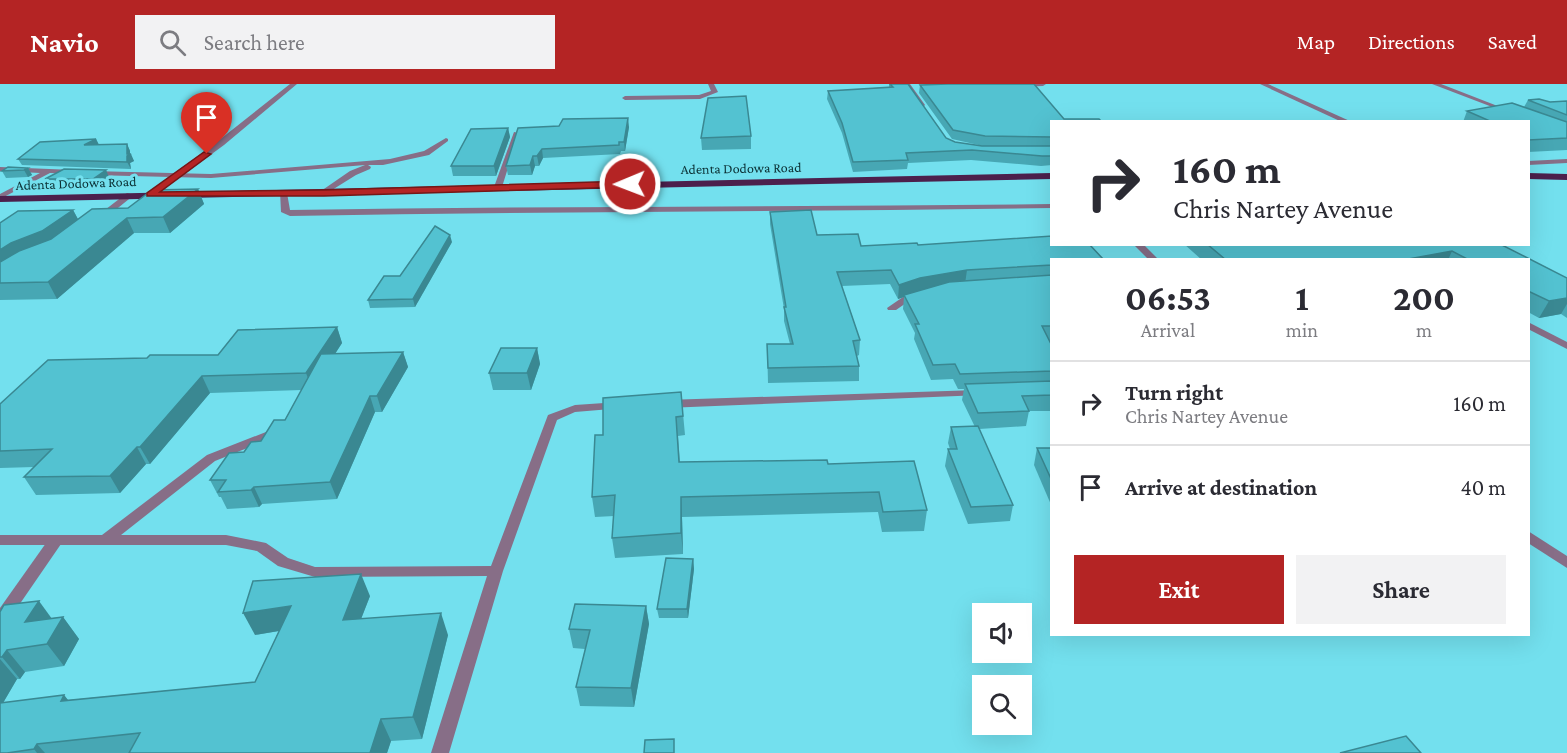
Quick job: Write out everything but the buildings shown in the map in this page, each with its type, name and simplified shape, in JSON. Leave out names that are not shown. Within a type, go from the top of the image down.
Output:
[{"type":"main road","name":"Adenta Dodowa Road","points":[[0,198],[1050,176]]},
{"type":"main road","points":[[1530,176],[1567,177]]},
{"type":"street","points":[[150,195],[179,176],[294,84]]},
{"type":"street","points":[[625,98],[700,97],[715,92],[711,84]]},
{"type":"street","points":[[1014,85],[1043,84]]},
{"type":"street","points":[[1263,84],[1344,120]]},
{"type":"street","points":[[1435,84],[1514,113]]},
{"type":"street","points":[[909,86],[923,88]]},
{"type":"street","points":[[909,86],[930,116]]},
{"type":"street","points":[[498,187],[516,133]]},
{"type":"street","points":[[324,193],[353,172],[426,153],[446,140]]},
{"type":"street","points":[[0,169],[211,176],[389,161]]},
{"type":"street","points":[[1530,163],[1567,161]]},
{"type":"street","points":[[0,198],[51,170]]},
{"type":"street","points":[[283,193],[285,212],[290,213],[497,208],[794,210],[1050,206]]},
{"type":"street","points":[[92,223],[130,195]]},
{"type":"street","points":[[1139,246],[1153,258]]},
{"type":"street","points":[[892,308],[906,299],[927,294]]},
{"type":"street","points":[[1530,326],[1567,346]]},
{"type":"street","points":[[655,405],[994,393]]},
{"type":"street","points":[[440,753],[496,571],[552,418],[560,413],[584,407],[632,405]]},
{"type":"street","points":[[105,540],[211,458],[271,434]]},
{"type":"street","points":[[1530,537],[1567,563]]},
{"type":"street","points":[[0,540],[226,540],[261,547],[283,562],[315,572],[496,571]]},
{"type":"street","points":[[0,620],[56,540]]},
{"type":"route","points":[[207,154],[150,195],[324,193],[630,184]]}]
